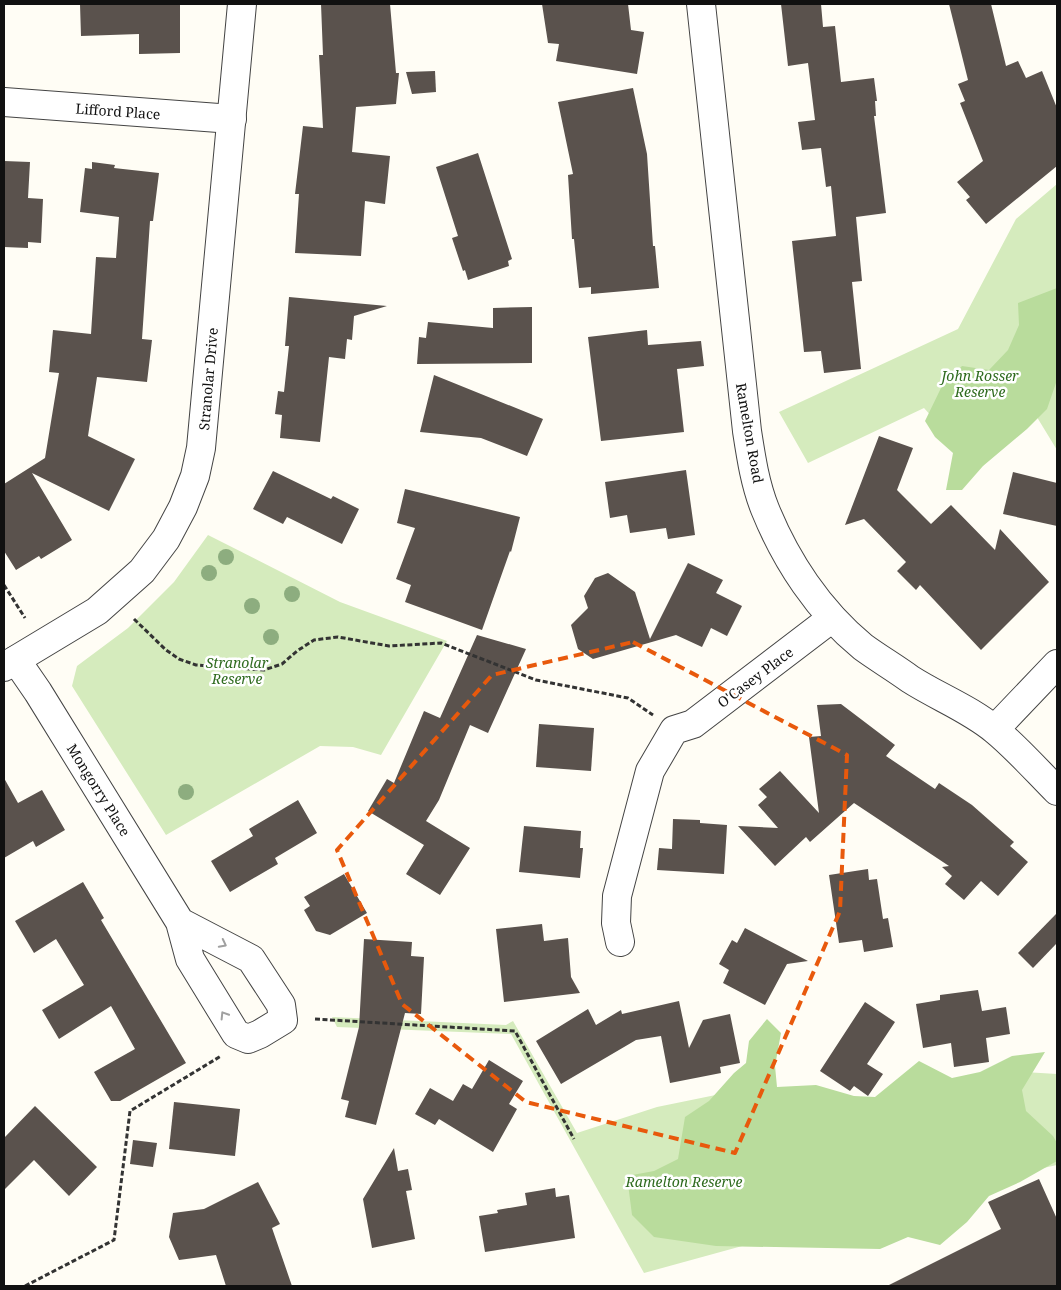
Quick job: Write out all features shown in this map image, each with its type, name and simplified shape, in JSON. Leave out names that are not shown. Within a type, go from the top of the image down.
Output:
[{"type":"street","name":"Stranolar Drive","points":[[10,664],[97,611],[142,571],[166,539],[183,507],[195,476],[201,448],[242,4]]},
{"type":"street","name":"Ramelton Road","points":[[701,4],[741,386],[751,460],[764,508],[782,545],[808,588],[832,618],[864,647],[912,680],[995,729],[1057,791]]},
{"type":"street","name":"Lifford Place","points":[[4,102],[232,119]]},
{"type":"street","name":"O'Casey Place","points":[[674,730],[693,724],[832,618]]},
{"type":"street","name":"Mongorry Place","points":[[10,664],[38,692],[180,922]]},
{"type":"street","points":[[995,729],[1057,664]]},
{"type":"street","points":[[620,942],[616,923],[617,896],[650,772],[674,730]]},
{"type":"path","points":[[4,585],[25,618]]},
{"type":"path","points":[[134,619],[166,650],[179,659],[196,664],[228,668],[264,670],[282,664],[314,640],[338,637],[389,646],[441,643],[536,680],[628,698],[674,730]]},
{"type":"path","points":[[314,1019],[515,1031],[574,1139]]},
{"type":"path","points":[[25,1286],[114,1240],[130,1110],[226,1053]]},
{"type":"highlighted area","points":[[633,642],[847,755],[840,911],[735,1153],[526,1102],[402,1004],[337,850],[492,675]]},
{"type":"green space","name":"John Rosser Reserve","points":[[1057,184],[1057,450],[1032,409],[977,467],[924,408],[808,463],[779,412],[958,329],[1016,219]]},
{"type":"green space","points":[[1057,288],[1057,380],[1047,409],[1027,429],[983,466],[962,490],[946,490],[953,453],[935,437],[925,421],[941,388],[962,366],[989,370],[1008,350],[1019,325],[1018,303]]},
{"type":"green space","name":"Stranolar Reserve","points":[[208,535],[340,602],[447,641],[381,755],[353,747],[320,746],[166,835],[72,686],[77,666],[128,628],[174,582]]},
{"type":"green space","name":"Ramelton Reserve","points":[[332,1017],[506,1025],[513,1021],[577,1133],[657,1107],[745,1089],[818,1102],[919,1095],[1006,1071],[1057,1074],[1057,1165],[960,1186],[644,1273],[511,1034],[337,1027]]},
{"type":"green space","name":"Ramelton Reserve","points":[[767,1019],[781,1033],[775,1066],[777,1087],[816,1085],[854,1096],[875,1097],[919,1061],[952,1078],[980,1072],[1012,1056],[1045,1052],[1022,1090],[1026,1111],[1053,1136],[1057,1143],[1057,1161],[1020,1182],[989,1196],[967,1222],[940,1245],[908,1237],[880,1249],[716,1246],[654,1237],[632,1215],[627,1176],[654,1171],[678,1159],[685,1117],[709,1101],[734,1073],[746,1063],[749,1041]]},
{"type":"building","points":[[80,4],[180,4],[180,53],[139,54],[139,34],[81,36]]},
{"type":"building","points":[[321,4],[390,4],[396,73],[399,73],[396,104],[356,107],[352,152],[390,156],[385,204],[365,201],[361,256],[295,253],[299,194],[295,194],[303,126],[323,128],[319,55],[323,55]]},
{"type":"building","points":[[542,4],[628,4],[631,30],[644,32],[637,74],[556,61],[559,44],[548,43]]},
{"type":"building","points":[[781,4],[821,4],[823,27],[835,26],[841,82],[874,78],[877,101],[875,101],[876,116],[874,116],[886,213],[856,217],[862,281],[852,282],[861,369],[824,373],[821,351],[804,352],[792,241],[836,236],[831,186],[826,187],[821,148],[802,150],[798,122],[815,120],[808,63],[788,66]]},
{"type":"building","points":[[949,4],[991,4],[1006,66],[1018,61],[1026,78],[1042,71],[1057,108],[1057,166],[986,224],[966,200],[970,197],[957,182],[983,161],[960,103],[965,101],[958,84],[968,80]]},
{"type":"building","points":[[435,71],[436,92],[412,94],[406,72]]},
{"type":"building","points":[[633,88],[647,154],[653,246],[655,246],[659,288],[591,294],[591,287],[579,288],[574,239],[572,239],[568,175],[573,174],[558,102]]},
{"type":"building","points":[[478,153],[512,259],[508,261],[509,266],[468,280],[452,238],[458,236],[436,167]]},
{"type":"building","points":[[4,161],[30,162],[28,198],[43,199],[41,243],[28,242],[28,248],[4,247]]},
{"type":"building","points":[[92,162],[115,165],[114,168],[159,173],[153,221],[150,221],[142,339],[152,340],[147,382],[97,377],[88,436],[135,459],[109,511],[32,473],[72,540],[41,559],[39,556],[16,570],[4,551],[4,484],[45,458],[59,373],[49,372],[53,330],[91,334],[96,257],[116,258],[119,217],[80,212],[85,168],[92,169]]},
{"type":"building","points":[[289,297],[387,306],[354,316],[352,340],[347,339],[345,359],[329,357],[320,442],[280,438],[282,415],[275,414],[278,391],[284,392],[289,346],[285,346]]},
{"type":"building","points":[[532,307],[532,363],[417,364],[419,337],[426,338],[428,322],[493,328],[493,308]]},
{"type":"building","points":[[647,330],[648,345],[701,341],[704,366],[677,369],[684,432],[601,441],[588,337]]},
{"type":"building","points":[[434,375],[543,419],[527,456],[481,438],[420,432]]},
{"type":"building","points":[[879,436],[913,448],[897,490],[931,524],[951,505],[995,550],[1000,529],[1049,582],[981,650],[920,585],[916,590],[897,571],[906,562],[864,519],[845,525]]},
{"type":"building","points":[[686,470],[695,535],[668,539],[666,528],[630,533],[627,515],[610,518],[605,482]]},
{"type":"building","points":[[273,471],[331,499],[333,496],[359,509],[342,544],[287,517],[283,524],[253,509]]},
{"type":"building","points":[[1013,472],[1057,483],[1057,526],[1003,514]]},
{"type":"building","points":[[405,489],[520,517],[511,552],[482,630],[405,602],[411,585],[396,579],[415,528],[397,523]]},
{"type":"building","points":[[688,563],[723,580],[716,593],[742,606],[727,636],[711,628],[702,647],[676,635],[593,659],[578,649],[571,625],[588,608],[584,596],[595,578],[608,573],[635,592],[650,639]]},
{"type":"building","points":[[477,635],[526,649],[488,733],[470,725],[439,800],[426,821],[470,848],[440,895],[406,874],[424,845],[368,811],[387,779],[394,783],[424,711],[440,718]]},
{"type":"building","points":[[841,704],[895,745],[886,756],[935,789],[939,783],[972,805],[1014,842],[1010,846],[1028,862],[998,896],[981,881],[964,900],[945,884],[952,876],[942,867],[949,866],[854,803],[810,842],[806,837],[775,866],[738,826],[778,828],[758,805],[767,797],[759,789],[780,771],[819,813],[809,737],[821,736],[817,705]]},
{"type":"building","points":[[539,724],[594,728],[591,771],[536,767]]},
{"type":"building","points":[[4,778],[18,803],[42,790],[65,830],[36,847],[33,841],[4,858]]},
{"type":"building","points":[[298,800],[317,833],[275,858],[278,864],[230,892],[211,861],[253,836],[249,829]]},
{"type":"building","points":[[673,819],[700,820],[700,823],[727,825],[724,874],[657,870],[659,848],[672,849]]},
{"type":"building","points":[[524,826],[581,831],[580,848],[583,848],[580,878],[519,872]]},
{"type":"building","points":[[868,869],[869,880],[877,879],[883,919],[888,918],[893,947],[864,952],[862,940],[839,943],[829,875]]},
{"type":"building","points":[[344,874],[367,913],[330,935],[316,931],[304,910],[310,906],[304,897]]},
{"type":"building","points":[[83,882],[104,918],[101,920],[186,1063],[120,1101],[111,1101],[94,1072],[135,1049],[111,1006],[59,1039],[42,1010],[84,985],[56,939],[34,953],[15,921]]},
{"type":"building","points":[[1057,913],[1057,943],[1033,968],[1018,953]]},
{"type":"building","points":[[542,924],[544,941],[568,938],[571,977],[580,993],[504,1002],[496,929]]},
{"type":"building","points":[[745,928],[808,961],[787,964],[765,1005],[723,983],[729,970],[719,964],[732,940],[737,943]]},
{"type":"building","points":[[364,939],[412,942],[411,956],[424,957],[421,1014],[405,1013],[376,1125],[345,1117],[349,1101],[341,1099],[359,1027]]},
{"type":"building","points":[[978,990],[982,1011],[1006,1007],[1010,1034],[986,1038],[989,1062],[954,1067],[951,1043],[923,1048],[916,1004],[940,1000],[940,995]]},
{"type":"building","points":[[679,1001],[689,1048],[703,1020],[730,1014],[740,1063],[720,1067],[721,1073],[670,1083],[661,1036],[636,1040],[561,1084],[536,1041],[588,1009],[596,1025],[621,1010],[622,1014]]},
{"type":"building","points":[[865,1002],[895,1022],[867,1064],[883,1074],[868,1096],[854,1086],[850,1091],[820,1071]]},
{"type":"building","points":[[489,1060],[523,1081],[509,1104],[517,1109],[493,1152],[439,1119],[435,1125],[415,1114],[430,1088],[453,1101],[463,1084],[472,1089]]},
{"type":"building","points":[[174,1102],[240,1109],[235,1156],[169,1149]]},
{"type":"building","points":[[35,1106],[97,1167],[69,1196],[34,1160],[4,1190],[4,1138]]},
{"type":"building","points":[[133,1140],[157,1143],[153,1167],[130,1164]]},
{"type":"building","points":[[394,1148],[398,1171],[408,1169],[412,1190],[406,1191],[415,1239],[372,1248],[363,1199]]},
{"type":"building","points":[[1039,1179],[1057,1219],[1057,1286],[887,1286],[1001,1229],[988,1202]]},
{"type":"building","points":[[258,1182],[280,1224],[272,1228],[292,1286],[226,1286],[216,1255],[179,1260],[169,1237],[173,1213],[204,1209]]},
{"type":"building","points":[[555,1188],[556,1197],[569,1195],[575,1238],[485,1252],[479,1216],[498,1213],[497,1210],[527,1205],[525,1193]]}]
